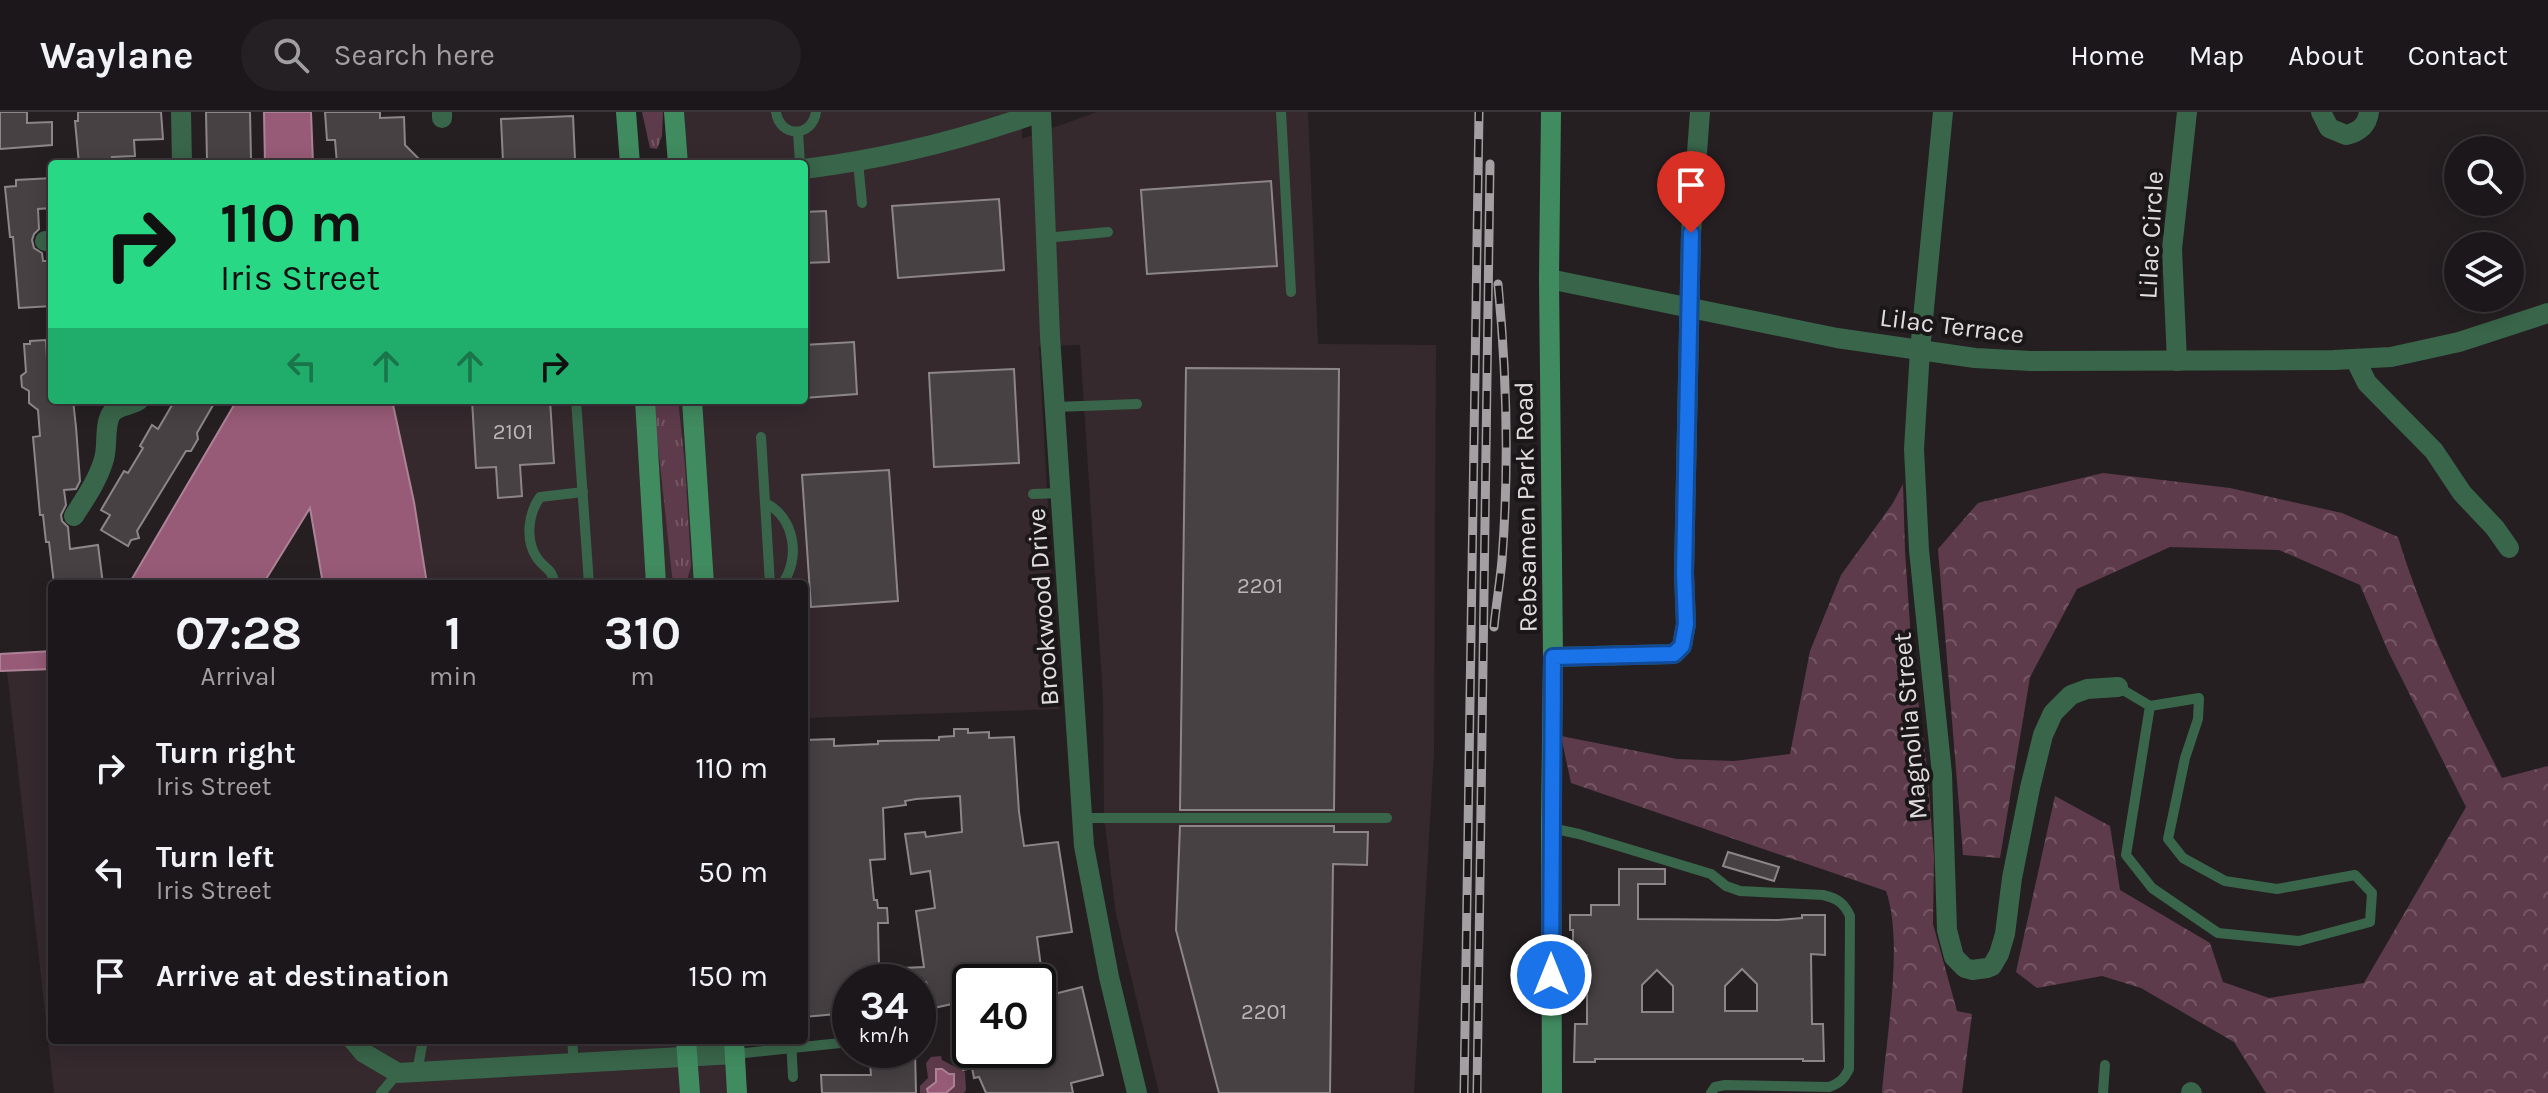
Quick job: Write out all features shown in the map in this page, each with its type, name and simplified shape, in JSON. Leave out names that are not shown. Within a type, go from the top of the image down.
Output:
[{"type":"street","points":[[181,112],[182,160]]},
{"type":"street","points":[[626,112],[630,160]]},
{"type":"street","points":[[674,112],[678,160]]},
{"type":"street","points":[[808,168],[858,162],[1040,112]]},
{"type":"street","name":"Brookwood Drive","points":[[1040,112],[1081,818],[1094,907],[1137,1093]]},
{"type":"street","name":"Rebsamen Park Road","points":[[1551,112],[1552,1093]]},
{"type":"street","points":[[1553,657],[1674,654],[1682,646],[1686,624],[1684,573],[1691,233],[1700,112]]},
{"type":"street","name":"Magnolia Street","points":[[1943,112],[1920,350],[1914,449],[1915,508],[1942,774],[1947,930],[1954,957],[1965,968],[1972,970],[1992,966],[1999,954],[2030,788],[2043,735],[2053,713],[2071,695],[2087,689],[2118,687]]},
{"type":"street","name":"Lilac Circle","points":[[2177,361],[2172,249],[2187,112]]},
{"type":"street","points":[[2321,112],[2329,128],[2346,135],[2363,128],[2369,112]]},
{"type":"street","name":"Lilac Terrace","points":[[1549,279],[1837,338],[2031,361],[2391,357],[2459,342],[2548,313]]},
{"type":"street","points":[[2355,359],[2367,383],[2434,451],[2462,493],[2509,548]]},
{"type":"street","points":[[74,516],[103,462],[110,416],[118,408],[134,404]]},
{"type":"street","points":[[645,404],[656,580]]},
{"type":"street","points":[[692,404],[704,580]]},
{"type":"street","points":[[356,1044],[364,1053],[407,1072],[574,1064],[687,1049],[734,1047],[737,1093]]},
{"type":"street","points":[[687,1049],[690,1093]]},
{"type":"lane","points":[[776,112],[780,124],[791,132],[810,127],[816,112]]},
{"type":"lane","points":[[1281,112],[1291,292]]},
{"type":"lane","points":[[798,132],[800,160]]},
{"type":"lane","points":[[858,162],[862,203]]},
{"type":"lane","points":[[1045,238],[1108,232]]},
{"type":"lane","points":[[576,404],[589,580]]},
{"type":"lane","points":[[1055,407],[1137,404]]},
{"type":"lane","points":[[761,437],[770,580]]},
{"type":"lane","points":[[554,580],[552,571],[538,559],[529,540],[534,505],[540,497],[583,492]]},
{"type":"lane","points":[[1033,494],[1061,493]]},
{"type":"lane","points":[[765,503],[775,508],[786,522],[794,545],[784,580]]},
{"type":"lane","points":[[2118,687],[2150,706],[2199,698],[2198,719],[2185,758],[2168,839],[2183,858],[2225,881],[2277,889],[2355,875],[2372,893],[2370,922],[2299,941],[2218,933],[2152,888],[2126,855],[2150,706]]},
{"type":"lane","points":[[1081,818],[1387,818]]},
{"type":"lane","points":[[1551,828],[1711,874],[1726,886],[1740,891],[1823,895],[1836,898],[1846,906],[1850,916],[1849,1069],[1845,1078],[1829,1087],[1725,1085],[1715,1087],[1711,1093]]},
{"type":"lane","points":[[808,1043],[832,1043]]},
{"type":"lane","points":[[381,1093],[407,1072],[421,1044]]},
{"type":"lane","points":[[572,1044],[574,1064]]},
{"type":"lane","points":[[734,1047],[791,1044],[793,1077]]},
{"type":"lane","points":[[2103,1093],[2105,1065]]},
{"type":"shaded area","points":[[264,112],[311,112],[313,160],[265,160]]},
{"type":"shaded area","points":[[684,112],[1022,112],[1022,139],[1097,112],[1308,112],[1318,344],[1436,345],[1434,753],[1414,1093],[1159,1093],[1116,914],[1104,817],[1103,697],[1080,345],[1039,346],[1059,709],[808,718],[808,580],[426,580],[414,502],[393,404],[808,404],[808,160],[688,160]]},
{"type":"shaded area","points":[[235,404],[393,404],[414,502],[426,580],[322,580],[310,508],[265,580],[131,580]]},
{"type":"shaded area","points":[[48,651],[48,669],[0,671],[0,654]]},
{"type":"shaded area","points":[[48,669],[48,1039],[7,671]]},
{"type":"shaded area","points":[[49,1044],[743,1044],[746,1093],[54,1093]]},
{"type":"shaded area","points":[[936,1069],[954,1074],[954,1086],[946,1093],[928,1093],[927,1089],[936,1082]]},
{"type":"green space","points":[[642,112],[663,112],[662,136],[657,149],[650,148]]},
{"type":"green space","points":[[653,404],[678,404],[691,566],[687,580],[673,580]]},
{"type":"green space","points":[[2103,473],[2230,488],[2342,513],[2398,537],[2445,660],[2502,778],[2548,766],[2548,1093],[2266,1093],[2234,1042],[2141,988],[2102,976],[2037,988],[2016,972],[2055,796],[2110,826],[2120,890],[2210,943],[2223,982],[2269,998],[2364,983],[2466,807],[2388,651],[2360,585],[2279,550],[2170,547],[2077,589],[2030,677],[2000,858],[1963,855],[1938,549],[1978,503]]},
{"type":"green space","points":[[1903,484],[1912,655],[1927,767],[1934,857],[1933,924],[1957,1011],[1972,1014],[1962,1093],[1882,1093],[1894,962],[1894,936],[1886,891],[1571,783],[1561,736],[1677,759],[1734,761],[1790,754],[1810,651],[1841,575],[1893,503]]},
{"type":"green space","points":[[936,1056],[941,1056],[952,1068],[965,1072],[964,1093],[920,1093],[920,1086],[928,1078],[927,1068],[936,1068]]},
{"type":"building","points":[[0,112],[27,112],[27,123],[52,122],[52,145],[0,149]]},
{"type":"building","points":[[78,112],[161,112],[163,139],[134,140],[135,156],[79,160],[75,121],[78,121]]},
{"type":"building","points":[[206,112],[250,112],[251,160],[207,160]]},
{"type":"building","points":[[325,112],[380,112],[380,118],[404,117],[405,145],[420,160],[337,160],[335,140],[327,140]]},
{"type":"building","points":[[573,116],[575,159],[503,160],[501,119]]},
{"type":"building","points":[[48,178],[48,208],[38,209],[39,229],[32,240],[34,248],[42,253],[43,261],[48,261],[48,306],[19,308],[5,187],[16,186],[16,180]]},
{"type":"building","points":[[1271,181],[1277,266],[1147,274],[1141,190]]},
{"type":"building","points":[[999,199],[1004,270],[898,278],[892,206]]},
{"type":"building","points":[[826,211],[829,262],[808,263],[808,212]]},
{"type":"building","points":[[46,340],[48,404],[73,404],[80,481],[76,489],[64,490],[66,505],[61,515],[68,527],[70,549],[98,545],[102,580],[54,580],[49,542],[46,542],[43,515],[40,515],[33,437],[40,436],[38,410],[29,403],[29,391],[22,387],[21,376],[26,372],[24,344],[30,344],[30,341]]},
{"type":"building","points":[[854,342],[857,394],[808,398],[808,345]]},
{"type":"building","points":[[1186,368],[1339,369],[1334,810],[1180,810]]},
{"type":"building","points":[[1014,369],[1019,463],[934,467],[929,373]]},
{"type":"building","points":[[173,404],[214,404],[197,433],[198,439],[191,451],[186,451],[137,531],[139,538],[131,540],[128,546],[101,530],[110,515],[101,510],[124,471],[128,473],[143,448],[140,446],[152,425],[158,429]]},
{"type":"building","points":[[472,404],[550,404],[554,463],[520,465],[522,496],[498,498],[496,467],[476,468]]},
{"type":"building","points":[[889,470],[898,601],[811,607],[802,475]]},
{"type":"building","points":[[954,729],[968,729],[968,733],[989,732],[989,738],[1014,737],[1024,846],[1058,842],[1072,932],[1037,937],[1041,964],[952,964],[952,1004],[936,1008],[936,964],[924,964],[916,911],[935,908],[930,871],[911,874],[905,834],[925,832],[926,837],[962,832],[960,796],[916,799],[905,801],[906,805],[883,808],[885,859],[870,860],[874,900],[877,900],[878,908],[887,908],[888,923],[878,923],[879,964],[832,964],[832,1014],[808,1017],[808,740],[834,739],[834,746],[878,744],[878,741],[939,740],[939,737],[954,736]]},
{"type":"building","points":[[1180,826],[1334,826],[1334,832],[1368,832],[1367,865],[1333,864],[1330,1093],[1219,1093],[1176,930]]},
{"type":"building","points":[[1728,852],[1779,867],[1774,881],[1723,866]]},
{"type":"building","points":[[1619,869],[1665,869],[1665,884],[1638,884],[1638,919],[1778,920],[1802,918],[1802,915],[1825,915],[1825,955],[1811,954],[1812,1024],[1823,1024],[1824,1061],[1595,1059],[1595,1062],[1574,1062],[1575,1024],[1587,1024],[1587,955],[1573,955],[1570,915],[1591,915],[1591,905],[1619,905]],"holes":[[[1742,969],[1757,984],[1757,1011],[1725,1011],[1725,986]],[[1657,970],[1673,986],[1673,1012],[1642,1012],[1642,985]]]},
{"type":"building","points":[[1082,987],[1103,1075],[1071,1083],[1073,1093],[986,1093],[979,1077],[974,1078],[972,1068],[1056,1068],[1056,994]]},
{"type":"building","points":[[870,1068],[915,1068],[916,1093],[822,1093],[821,1075],[871,1075]]},
{"type":"railway","points":[[1464,1093],[1479,112]]},
{"type":"railway","points":[[1477,1093],[1490,164]]},
{"type":"railway","points":[[1494,627],[1502,560],[1506,457],[1498,284]]},
{"type":"route","points":[[1551,975],[1553,657],[1674,654],[1682,646],[1686,624],[1684,573],[1691,233]]}]
